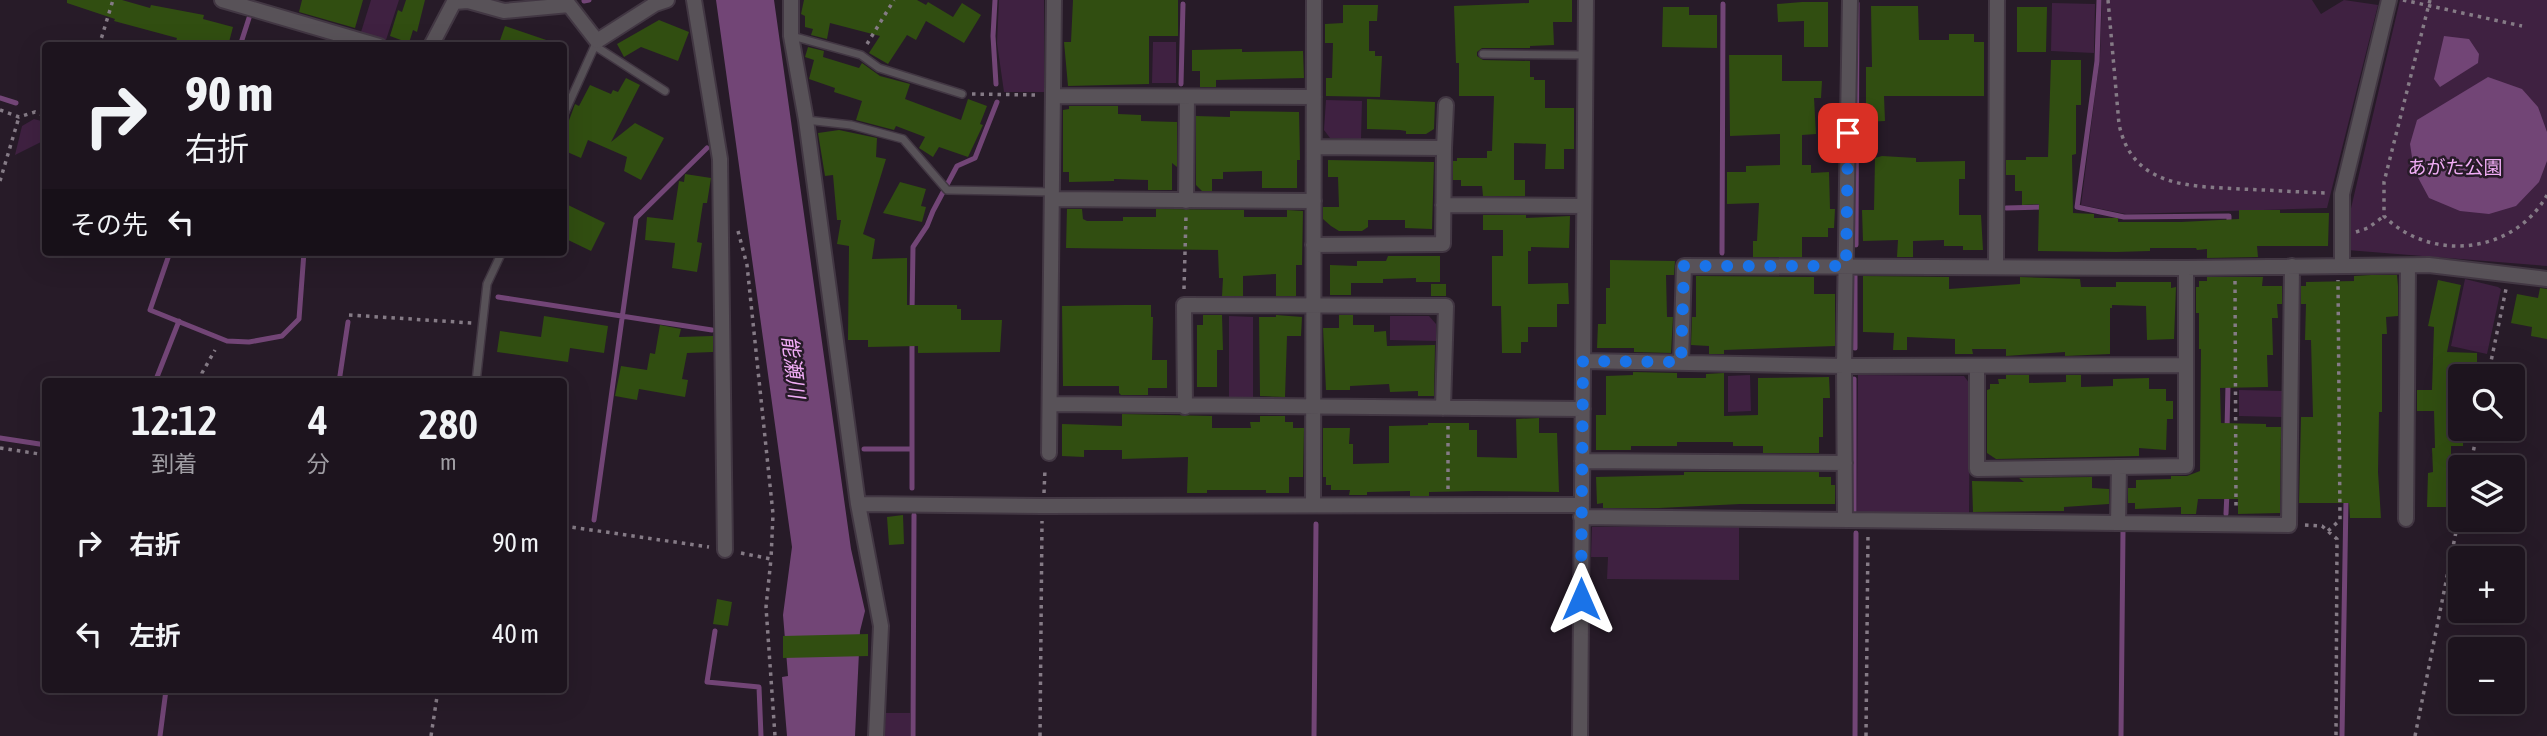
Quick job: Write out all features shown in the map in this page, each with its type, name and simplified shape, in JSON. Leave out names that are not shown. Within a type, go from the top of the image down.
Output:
[{"type":"street","points":[[222,0],[354,42]]},
{"type":"street","points":[[433,42],[454,2],[468,1],[504,11],[569,5],[596,43],[655,4],[667,0]]},
{"type":"street","points":[[694,0],[720,159],[725,550]]},
{"type":"street","points":[[791,0],[791,36],[806,120],[858,504],[881,626],[876,736]]},
{"type":"street","points":[[1049,453],[1054,0]]},
{"type":"street","points":[[1313,505],[1314,0]]},
{"type":"street","points":[[1580,736],[1586,0]]},
{"type":"street","points":[[1845,519],[1844,366],[1850,0]]},
{"type":"street","points":[[1996,266],[1997,0]]},
{"type":"street","points":[[2340,265],[2342,194],[2389,0]]},
{"type":"street","points":[[1054,96],[1314,97]]},
{"type":"street","points":[[1186,201],[1187,97]]},
{"type":"street","points":[[1313,245],[1443,244],[1446,104]]},
{"type":"street","points":[[1314,147],[1444,148]]},
{"type":"street","points":[[1053,195],[1186,201],[1314,201]]},
{"type":"street","points":[[1443,205],[1584,206]]},
{"type":"street","points":[[1681,362],[1684,266],[2186,268],[2429,265],[2547,279]]},
{"type":"street","points":[[858,504],[1448,505],[1845,519],[2289,525],[2292,266]]},
{"type":"street","points":[[2406,519],[2408,266]]},
{"type":"street","points":[[1977,366],[1977,469],[2186,466],[2186,268]]},
{"type":"street","points":[[1185,407],[1184,305],[1446,306],[1446,408]]},
{"type":"street","points":[[1583,361],[1844,366],[2185,365]]},
{"type":"street","points":[[1051,404],[1583,409]]},
{"type":"street","points":[[1582,461],[1845,463]]},
{"type":"street","points":[[2119,467],[2119,523]]},
{"type":"lane","points":[[791,36],[861,55],[880,68],[962,94]]},
{"type":"lane","points":[[567,107],[596,43],[665,91]]},
{"type":"lane","points":[[1483,54],[1585,55]]},
{"type":"lane","points":[[806,120],[851,125],[903,139],[947,190],[1053,195]]},
{"type":"lane","points":[[477,378],[488,284],[500,256]]},
{"type":"path","points":[[100,42],[113,0]]},
{"type":"path","points":[[861,55],[894,0]]},
{"type":"path","points":[[2108,0],[2119,124],[2122,139],[2134,160],[2158,177],[2186,186],[2342,194]]},
{"type":"path","points":[[2401,0],[2522,26]]},
{"type":"path","points":[[2430,0],[2385,182],[2384,216],[2414,238],[2469,246],[2490,242],[2513,233],[2530,219],[2547,195]]},
{"type":"path","points":[[962,94],[1054,96]]},
{"type":"path","points":[[0,110],[19,117],[35,112],[42,115]]},
{"type":"path","points":[[0,181],[19,117]]},
{"type":"path","points":[[1184,305],[1186,201]]},
{"type":"path","points":[[2342,236],[2368,228],[2384,216]]},
{"type":"path","points":[[737,226],[747,265],[772,500],[771,559],[766,607],[775,736]]},
{"type":"path","points":[[2328,531],[2340,520],[2340,265]]},
{"type":"path","points":[[2235,267],[2236,524]]},
{"type":"path","points":[[2491,364],[2509,276]]},
{"type":"path","points":[[349,315],[484,324]]},
{"type":"path","points":[[201,378],[215,349]]},
{"type":"path","points":[[1446,408],[1448,505]]},
{"type":"path","points":[[0,448],[42,454]]},
{"type":"path","points":[[1040,736],[1042,506],[1045,456],[1049,453]]},
{"type":"path","points":[[1866,736],[1868,519]]},
{"type":"path","points":[[2289,525],[2322,526],[2337,539],[2336,736]]},
{"type":"path","points":[[567,526],[771,559]]},
{"type":"path","points":[[2415,736],[2456,532]]},
{"type":"path","points":[[431,736],[438,693]]},
{"type":"green space","points":[[371,0],[399,0],[386,40],[361,32]]},
{"type":"green space","points":[[999,0],[1044,0],[1044,92],[1004,92],[997,43]]},
{"type":"green space","points":[[2102,0],[2312,0],[2321,14],[2344,0],[2378,5],[2327,208],[2126,214],[2081,205],[2100,57]]},
{"type":"green space","name":"あがた公園","points":[[2400,0],[2547,0],[2547,266],[2347,250],[2348,221]]},
{"type":"green space","points":[[2052,3],[2095,4],[2094,53],[2051,51]]},
{"type":"green space","points":[[1153,42],[1176,42],[1176,83],[1152,83]]},
{"type":"green space","points":[[1326,100],[1362,101],[1361,139],[1330,138],[1324,130]]},
{"type":"green space","points":[[34,119],[42,121],[42,142],[15,155],[22,126]]},
{"type":"green space","points":[[2465,279],[2501,289],[2487,354],[2451,346]]},
{"type":"green space","points":[[1229,316],[1253,317],[1253,397],[1229,397]]},
{"type":"green space","points":[[1390,316],[1429,316],[1436,324],[1436,341],[1390,340]]},
{"type":"green space","points":[[1750,375],[1751,411],[1728,412],[1728,376]]},
{"type":"green space","points":[[1858,375],[1964,376],[1970,384],[1969,514],[1857,512]]},
{"type":"green space","points":[[2239,390],[2283,391],[2282,417],[2239,416]]},
{"type":"green space","points":[[1739,525],[1739,580],[1607,579],[1608,557],[1591,557],[1592,527]]},
{"type":"green space","points":[[886,713],[910,713],[910,736],[884,736]]},
{"type":"water","name":"能瀬川","points":[[716,0],[774,0],[851,549],[865,611],[860,631],[855,736],[787,736],[782,677],[788,676],[783,615],[792,547]]},
{"type":"water","points":[[2444,36],[2469,39],[2479,54],[2478,63],[2440,87],[2434,79]]},
{"type":"water","points":[[2488,77],[2522,89],[2538,107],[2547,132],[2547,161],[2539,182],[2516,206],[2489,214],[2460,211],[2429,198],[2414,170],[2410,144],[2417,120]]},
{"type":"building","points":[[67,0],[122,0],[150,8],[151,5],[204,15],[203,19],[233,27],[229,42],[180,42],[176,41],[177,38],[114,21],[115,19],[67,3]]},
{"type":"building","points":[[302,0],[363,0],[355,28],[299,12]]},
{"type":"building","points":[[406,0],[425,0],[417,32],[413,30],[409,42],[390,36],[398,10],[402,12]]},
{"type":"building","points":[[804,0],[917,0],[926,5],[928,2],[953,17],[962,3],[981,15],[964,43],[926,21],[916,40],[907,35],[888,64],[869,53],[880,36],[830,23],[827,39],[811,35],[813,29],[805,27],[805,16],[801,14]]},
{"type":"building","points":[[1073,0],[1178,0],[1178,36],[1149,36],[1149,84],[1068,86],[1064,42],[1071,42]]},
{"type":"building","points":[[1529,0],[1572,0],[1572,22],[1553,22],[1554,45],[1482,48],[1477,52],[1477,56],[1483,60],[1530,61],[1530,77],[1534,77],[1534,80],[1545,80],[1545,108],[1574,108],[1574,149],[1564,149],[1564,169],[1545,169],[1546,144],[1514,143],[1514,180],[1525,180],[1525,196],[1483,196],[1482,186],[1461,186],[1461,180],[1453,180],[1453,161],[1457,161],[1457,158],[1487,158],[1487,151],[1492,151],[1494,96],[1459,96],[1454,6],[1529,3]]},
{"type":"building","points":[[1828,2],[1828,47],[1804,47],[1804,21],[1778,22],[1777,4]]},
{"type":"building","points":[[1343,5],[1378,5],[1377,21],[1369,21],[1369,51],[1375,51],[1375,56],[1382,56],[1380,97],[1326,96],[1326,78],[1332,78],[1333,43],[1325,43],[1325,24],[1343,23]]},
{"type":"building","points":[[1871,6],[1918,6],[1919,40],[1949,40],[1949,34],[1974,34],[1974,42],[1984,42],[1984,96],[1884,96],[1885,121],[1863,122],[1866,67],[1872,67]]},
{"type":"building","points":[[1663,7],[1689,7],[1689,15],[1717,15],[1717,48],[1662,47]]},
{"type":"building","points":[[2017,7],[2047,7],[2046,52],[2017,52]]},
{"type":"building","points":[[659,20],[689,32],[678,61],[641,47],[624,57],[617,44]]},
{"type":"building","points":[[505,26],[552,42],[499,42]]},
{"type":"building","points":[[808,47],[824,51],[823,57],[859,68],[862,63],[880,76],[910,84],[905,99],[961,120],[968,99],[987,106],[980,124],[983,125],[968,157],[939,147],[933,157],[919,148],[925,137],[896,126],[894,130],[856,120],[862,101],[834,92],[835,88],[809,79],[814,60],[805,57]]},
{"type":"building","points":[[1242,49],[1242,52],[1303,51],[1304,78],[1216,80],[1216,87],[1200,87],[1200,71],[1192,71],[1192,50]]},
{"type":"building","points":[[1729,55],[1782,55],[1782,81],[1822,81],[1821,98],[1814,98],[1816,134],[1802,135],[1802,165],[1811,165],[1811,173],[1829,172],[1830,209],[1835,209],[1834,228],[1828,228],[1828,237],[1802,237],[1802,257],[1753,257],[1753,241],[1757,241],[1759,203],[1727,204],[1727,172],[1746,172],[1746,166],[1780,165],[1780,134],[1730,136]]},
{"type":"building","points":[[2051,60],[2081,60],[2081,105],[2076,105],[2076,154],[2072,155],[2073,213],[2094,214],[2094,218],[2118,218],[2118,222],[2181,222],[2239,219],[2239,210],[2329,213],[2328,246],[2257,246],[2258,257],[2207,258],[2207,249],[2196,248],[2150,248],[2150,251],[2116,252],[2038,251],[2039,204],[2022,205],[2022,191],[2015,191],[2015,175],[2006,175],[2006,160],[2048,157]]},
{"type":"building","points":[[626,78],[640,85],[611,142],[635,123],[664,138],[641,180],[624,171],[627,157],[588,140],[581,158],[567,152],[567,126],[575,104],[579,106],[590,85],[611,94],[613,90],[618,92]]},
{"type":"building","points":[[1367,99],[1435,102],[1434,129],[1426,134],[1406,134],[1406,131],[1400,130],[1367,129]]},
{"type":"building","points":[[1069,106],[1118,106],[1118,114],[1141,115],[1141,121],[1177,122],[1177,167],[1172,163],[1172,190],[1148,190],[1148,180],[1069,182],[1069,172],[1063,172],[1063,110],[1069,109]]},
{"type":"building","points":[[1230,111],[1299,112],[1300,160],[1297,160],[1297,188],[1262,188],[1262,171],[1223,172],[1223,179],[1212,179],[1212,191],[1202,191],[1196,185],[1196,116],[1230,117]]},
{"type":"building","points":[[839,130],[877,138],[876,157],[886,159],[863,234],[875,239],[872,259],[907,258],[907,305],[957,305],[957,309],[961,309],[961,320],[1002,320],[1000,352],[918,353],[918,346],[868,347],[868,340],[848,340],[849,246],[837,244],[841,220],[837,220],[833,175],[825,176],[818,133]]},
{"type":"building","points":[[1875,158],[1916,158],[1916,162],[1965,161],[1965,179],[1959,179],[1959,215],[1981,215],[1983,250],[1944,246],[1944,240],[1913,241],[1913,257],[1897,257],[1898,240],[1863,241],[1862,210],[1874,210]]},
{"type":"building","points":[[1328,160],[1434,162],[1432,229],[1405,228],[1405,220],[1368,220],[1368,227],[1362,231],[1339,231],[1331,226],[1323,219],[1323,207],[1339,207],[1338,177],[1328,177]]},
{"type":"building","points":[[685,174],[711,178],[707,203],[703,203],[697,242],[702,243],[697,272],[672,268],[675,243],[645,240],[647,217],[673,220],[679,181],[684,182]]},
{"type":"building","points":[[900,182],[926,189],[921,206],[926,207],[922,222],[883,213]]},
{"type":"building","points":[[567,204],[605,223],[591,251],[567,239]]},
{"type":"building","points":[[1067,209],[1082,209],[1083,219],[1087,221],[1156,217],[1156,209],[1244,210],[1244,217],[1287,217],[1287,210],[1303,211],[1302,265],[1296,265],[1296,296],[1276,296],[1276,274],[1243,276],[1243,296],[1222,296],[1223,278],[1219,278],[1218,250],[1066,248]]},
{"type":"building","points":[[1483,215],[1526,215],[1526,218],[1570,216],[1569,248],[1531,247],[1531,251],[1528,251],[1528,284],[1568,283],[1569,304],[1557,304],[1557,327],[1528,327],[1528,342],[1521,342],[1521,353],[1502,353],[1501,306],[1492,306],[1492,256],[1503,256],[1503,230],[1483,230]]},
{"type":"building","points":[[1388,256],[1440,256],[1440,282],[1416,282],[1416,278],[1383,279],[1383,283],[1351,283],[1351,295],[1330,295],[1330,265],[1357,266],[1357,261],[1386,261]]},
{"type":"building","points":[[1610,260],[1675,261],[1674,275],[1666,275],[1667,317],[1673,317],[1671,353],[1634,352],[1634,348],[1597,348],[1598,324],[1606,324],[1606,288],[1610,288]]},
{"type":"building","points":[[2397,275],[2398,286],[2398,316],[2386,317],[2387,334],[2382,334],[2382,412],[2379,412],[2378,472],[2381,518],[2350,518],[2349,503],[2299,503],[2301,417],[2313,417],[2311,340],[2305,340],[2306,304],[2301,304],[2301,286],[2306,286],[2306,282],[2354,281],[2354,276]]},
{"type":"building","points":[[1696,276],[1814,277],[1814,294],[1835,294],[1835,346],[1724,350],[1724,354],[1709,354],[1709,346],[1691,345],[1692,317],[1696,317]]},
{"type":"building","points":[[1863,276],[1949,277],[1949,289],[2020,284],[2020,277],[2080,279],[2081,287],[2116,287],[2116,282],[2171,282],[2171,288],[2176,287],[2174,339],[2147,340],[2146,306],[2112,305],[2110,354],[2065,356],[2065,352],[2006,356],[2006,349],[1972,349],[1973,354],[1955,354],[1955,339],[1907,337],[1907,350],[1893,350],[1894,333],[1863,332]]},
{"type":"building","points":[[2207,277],[2263,277],[2262,286],[2282,286],[2282,304],[2277,304],[2278,318],[2272,318],[2273,355],[2267,355],[2268,387],[2220,388],[2221,423],[2281,427],[2280,513],[2238,514],[2238,499],[2198,499],[2196,514],[2181,514],[2181,507],[2135,509],[2135,503],[2128,503],[2128,488],[2136,488],[2136,480],[2171,479],[2171,476],[2187,476],[2200,471],[2201,349],[2196,287],[2199,287],[2199,281],[2207,281]]},
{"type":"building","points":[[2438,280],[2461,285],[2447,352],[2477,353],[2477,364],[2448,364],[2448,441],[2463,441],[2463,446],[2451,446],[2451,455],[2448,455],[2448,507],[2427,507],[2428,473],[2433,472],[2432,448],[2435,448],[2434,411],[2417,411],[2417,390],[2432,390],[2434,327],[2428,326]]},
{"type":"building","points":[[1431,284],[1446,284],[1446,296],[1431,296]]},
{"type":"building","points":[[2540,288],[2547,289],[2547,339],[2531,336],[2532,327],[2511,323],[2517,294],[2538,298]]},
{"type":"building","points":[[1151,305],[1152,360],[1167,360],[1167,388],[1148,388],[1148,395],[1121,395],[1119,386],[1063,386],[1062,306]]},
{"type":"building","points":[[1203,315],[1222,315],[1223,350],[1217,350],[1217,387],[1197,387],[1197,325],[1203,325]]},
{"type":"building","points":[[1339,315],[1353,315],[1353,325],[1374,325],[1374,332],[1386,331],[1387,346],[1435,345],[1434,396],[1418,396],[1418,391],[1390,392],[1389,384],[1350,386],[1350,390],[1326,390],[1323,328],[1339,328]]},
{"type":"building","points":[[544,316],[608,326],[604,353],[570,348],[568,362],[497,352],[500,331],[541,337]]},
{"type":"building","points":[[1259,317],[1302,317],[1301,336],[1287,336],[1285,397],[1260,396]]},
{"type":"building","points":[[660,325],[681,329],[679,337],[713,336],[713,352],[687,353],[682,379],[688,380],[685,397],[639,389],[637,400],[615,396],[621,366],[647,370],[650,353],[655,354]]},
{"type":"building","points":[[1633,372],[1677,373],[1677,378],[1706,378],[1706,374],[1724,373],[1724,416],[1758,415],[1758,378],[1829,377],[1830,398],[1823,398],[1823,437],[1819,437],[1819,453],[1763,453],[1763,446],[1733,446],[1733,442],[1677,442],[1677,446],[1631,446],[1631,450],[1596,450],[1596,415],[1606,415],[1606,376],[1633,375]]},
{"type":"building","points":[[2006,375],[2029,375],[2029,383],[2066,382],[2066,375],[2081,375],[2081,387],[2113,386],[2113,379],[2149,378],[2149,389],[2166,389],[2166,401],[2173,401],[2173,419],[2167,419],[2166,450],[2139,448],[2139,456],[1996,459],[1987,453],[1987,390],[1990,389],[1990,384],[1999,384],[1998,379],[2006,379]]},
{"type":"building","points":[[1122,414],[1212,416],[1212,428],[1251,428],[1250,422],[1260,422],[1260,416],[1285,416],[1285,422],[1293,422],[1293,428],[1304,428],[1303,477],[1289,477],[1289,493],[1266,493],[1266,490],[1207,490],[1207,493],[1187,493],[1188,457],[1122,459],[1122,450],[1084,450],[1084,457],[1062,456],[1062,424],[1122,426]]},
{"type":"building","points":[[1539,418],[1539,433],[1557,433],[1559,492],[1429,492],[1429,496],[1410,496],[1410,491],[1349,495],[1350,490],[1331,490],[1331,485],[1326,485],[1326,477],[1323,477],[1323,428],[1350,428],[1349,444],[1353,444],[1353,464],[1389,463],[1389,426],[1428,423],[1469,423],[1469,430],[1477,430],[1477,457],[1517,458],[1516,419]]},
{"type":"building","points":[[1684,472],[1819,472],[1819,477],[1831,477],[1831,485],[1835,485],[1835,504],[1603,508],[1603,503],[1597,504],[1596,477],[1684,475]]},
{"type":"building","points":[[2092,477],[2092,488],[2109,489],[2109,504],[2064,507],[2064,511],[1973,512],[1972,481],[2024,482],[2019,478]]},
{"type":"building","points":[[903,515],[904,544],[889,545],[887,517]]},
{"type":"building","points":[[717,599],[732,602],[728,626],[713,624]]},
{"type":"building","points":[[868,634],[868,656],[783,658],[783,636]]},
{"type":"waterway","points":[[584,1],[589,0]]},
{"type":"waterway","points":[[995,0],[993,36],[996,84]]},
{"type":"waterway","points":[[2099,0],[2097,61],[2077,207],[2124,217],[2229,216],[2229,225]]},
{"type":"waterway","points":[[1856,245],[1857,3]]},
{"type":"waterway","points":[[1181,84],[1183,4]]},
{"type":"waterway","points":[[1722,253],[1723,4]]},
{"type":"waterway","points":[[241,42],[249,18]]},
{"type":"waterway","points":[[0,98],[16,103]]},
{"type":"waterway","points":[[912,312],[913,247],[927,226],[957,166],[975,158],[997,102]]},
{"type":"waterway","points":[[594,520],[636,218],[707,148]]},
{"type":"waterway","points":[[2006,208],[2045,207]]},
{"type":"waterway","points":[[169,256],[150,310],[227,341],[249,342],[282,336],[299,319],[304,256]]},
{"type":"waterway","points":[[1855,276],[1855,348]]},
{"type":"waterway","points":[[498,297],[712,330]]},
{"type":"waterway","points":[[157,378],[179,321]]},
{"type":"waterway","points":[[340,378],[348,322]]},
{"type":"waterway","points":[[912,339],[912,488]]},
{"type":"waterway","points":[[1854,379],[1854,511]]},
{"type":"waterway","points":[[2227,430],[2228,384]]},
{"type":"waterway","points":[[0,438],[42,444]]},
{"type":"waterway","points":[[864,449],[912,449]]},
{"type":"waterway","points":[[2226,514],[2227,492]]},
{"type":"waterway","points":[[2342,736],[2346,499]]},
{"type":"waterway","points":[[913,736],[914,515]]},
{"type":"waterway","points":[[1314,736],[1316,524]]},
{"type":"waterway","points":[[2121,736],[2123,530]]},
{"type":"waterway","points":[[1855,736],[1856,533]]},
{"type":"waterway","points":[[715,631],[707,682],[759,687],[761,736]]},
{"type":"waterway","points":[[160,736],[166,693]]},
{"type":"route","points":[[1581,599],[1583,361],[1681,362],[1684,266],[1846,266],[1848,133]]}]
